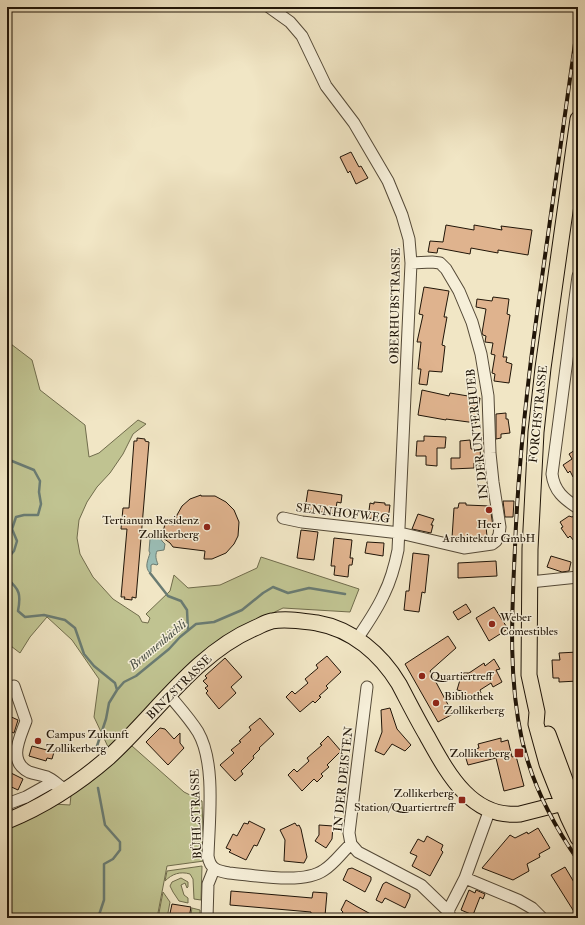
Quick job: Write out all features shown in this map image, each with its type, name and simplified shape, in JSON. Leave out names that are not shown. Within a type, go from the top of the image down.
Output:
[{"type":"main road","name":"FORCHSTRASSE","points":[[578,118],[544,360],[536,432],[532,484],[529,675],[537,712],[542,720],[578,819]]},
{"type":"main road","name":"BINZSTRASSE","points":[[7,821],[40,805],[62,789],[85,776],[108,758],[204,660],[225,644],[242,633],[271,621],[290,620],[324,624],[345,632],[371,650],[391,671],[440,760],[454,781],[467,796],[490,809],[511,815],[571,801]]},
{"type":"main road","name":"FORCHSTRASSE","points":[[571,801],[578,838]]},
{"type":"street","name":"OBERHUBSTRASSE","points":[[269,7],[290,22],[302,36],[326,86],[354,123],[388,181],[402,214],[409,239],[411,262],[400,488],[400,533],[398,550],[394,569],[385,593],[357,639]]},
{"type":"street","name":"IN DER UNTERHUEB","points":[[400,533],[464,548],[492,544],[499,536],[500,527],[490,453],[488,396],[482,354],[472,322],[459,291],[446,269],[440,263],[411,262]]},
{"type":"street","points":[[578,276],[552,474],[553,482],[559,494],[578,508]]},
{"type":"street","name":"SENNHOFWEG","points":[[283,518],[302,522],[400,533]]},
{"type":"street","points":[[530,582],[578,577]]},
{"type":"street","points":[[14,686],[26,721],[17,745],[16,756],[18,762],[28,772],[49,778],[62,789]]},
{"type":"street","name":"IN DER DEISTEN","points":[[214,868],[220,872],[229,873],[290,878],[305,877],[324,870],[351,844],[349,833],[367,687]]},
{"type":"street","name":"BÜHLSTRASSE","points":[[169,695],[198,732],[204,747],[208,764],[210,787],[208,856],[209,863],[214,868],[208,884],[207,918]]},
{"type":"street","points":[[7,804],[26,797],[51,783],[62,789]]},
{"type":"street","points":[[351,844],[358,852],[421,885],[447,915],[465,878],[490,809]]},
{"type":"street","points":[[465,878],[518,900],[532,908],[542,918]]},
{"type":"green space","points":[[7,341],[32,360],[40,390],[85,425],[89,457],[99,453],[138,420],[146,424],[133,434],[123,454],[87,502],[79,520],[77,538],[80,554],[93,577],[113,599],[139,616],[142,622],[148,623],[150,618],[146,614],[170,591],[174,575],[188,588],[220,585],[257,568],[261,557],[359,589],[350,612],[283,608],[244,627],[202,653],[168,685],[109,749],[94,717],[99,679],[72,640],[47,617],[30,637],[20,653],[7,643]]},
{"type":"green space","points":[[132,746],[184,792],[202,801],[204,861],[167,866],[157,918],[7,918],[7,827],[54,804],[70,805],[71,795],[109,767]]},
{"type":"green space","points":[[202,866],[201,900],[194,899],[193,879],[190,874],[176,874],[165,881],[167,871]]},
{"type":"green space","points":[[181,878],[188,882],[187,888],[185,883],[181,885],[184,895],[188,898],[188,903],[179,901],[170,886],[172,882]]},
{"type":"green space","points":[[163,892],[170,902],[167,918],[158,918]]},
{"type":"green space","points":[[192,908],[200,910],[200,918],[192,918]]},
{"type":"water","points":[[155,535],[160,537],[165,544],[164,550],[157,551],[156,558],[158,564],[151,565],[150,573],[147,566],[150,553],[150,539]]},
{"type":"building","points":[[351,152],[359,167],[361,166],[368,178],[356,184],[350,171],[348,173],[340,157]]},
{"type":"building","points":[[446,225],[474,230],[474,225],[502,230],[501,226],[532,230],[528,255],[498,250],[498,253],[471,248],[470,254],[438,248],[437,253],[428,252],[430,241],[443,242]]},
{"type":"building","points":[[424,287],[449,291],[444,317],[447,317],[442,345],[445,346],[442,372],[429,371],[427,385],[419,384],[421,369],[418,369],[421,342],[417,342],[423,315],[419,314]]},
{"type":"building","points":[[493,297],[509,299],[507,314],[510,315],[503,357],[507,357],[506,362],[512,364],[509,383],[494,381],[495,374],[492,373],[495,355],[491,354],[493,343],[485,342],[486,336],[482,333],[486,309],[476,307],[477,299],[492,301]]},
{"type":"building","points":[[422,390],[449,396],[450,393],[480,398],[476,423],[418,415]]},
{"type":"building","points":[[506,413],[510,433],[501,434],[501,438],[496,439],[496,414]]},
{"type":"building","points":[[424,436],[446,437],[445,448],[437,448],[437,466],[426,465],[426,456],[416,456],[417,441],[424,441]]},
{"type":"building","points":[[137,438],[145,439],[145,441],[149,442],[136,598],[132,597],[132,600],[121,597],[127,529],[121,529],[123,508],[129,508],[134,441],[137,441]]},
{"type":"building","points":[[470,440],[471,449],[480,449],[481,463],[474,463],[474,468],[451,469],[451,458],[460,458],[460,441]]},
{"type":"building","points":[[578,448],[578,474],[573,477],[570,471],[568,473],[563,465],[572,459],[569,454]]},
{"type":"building","points":[[308,490],[342,495],[341,503],[337,502],[335,514],[305,509]]},
{"type":"building","name":"Tertianum Residenz Zollikerberg","points":[[201,495],[215,496],[226,502],[234,510],[239,522],[238,536],[234,544],[226,553],[212,559],[204,559],[205,551],[173,547],[162,536],[165,524],[174,525],[182,506],[190,499]]},
{"type":"building","points":[[503,501],[514,501],[513,517],[505,517]]},
{"type":"building","points":[[374,502],[390,505],[388,520],[368,518],[370,503],[374,504]]},
{"type":"building","points":[[459,503],[466,503],[466,505],[490,506],[493,526],[486,526],[487,537],[473,537],[473,540],[464,541],[452,538],[454,508],[458,508]]},
{"type":"building","points":[[418,514],[434,519],[431,525],[433,525],[431,533],[412,529]]},
{"type":"building","points":[[569,516],[574,516],[578,521],[578,538],[574,541],[570,536],[568,538],[561,528],[563,527],[560,522]]},
{"type":"building","points":[[301,530],[318,532],[314,560],[297,558]]},
{"type":"building","points":[[334,538],[352,540],[350,558],[353,558],[352,565],[349,565],[348,577],[334,575],[335,566],[331,566]]},
{"type":"building","points":[[367,542],[384,543],[383,556],[365,553]]},
{"type":"building","points":[[413,553],[429,555],[425,593],[422,592],[419,612],[404,610],[406,591],[409,591]]},
{"type":"building","points":[[551,556],[571,562],[569,571],[562,572],[547,567]]},
{"type":"building","points":[[496,561],[497,576],[458,578],[458,563]]},
{"type":"building","points":[[466,604],[471,612],[458,620],[453,612]]},
{"type":"building","name":"Weber Comestibles","points":[[494,607],[508,629],[489,641],[476,618]]},
{"type":"building","name":"Quartiertreff","points":[[448,636],[456,648],[430,671],[453,714],[438,722],[405,664]]},
{"type":"building","points":[[578,652],[578,681],[559,682],[559,678],[553,678],[552,660],[560,660],[559,653]]},
{"type":"building","points":[[327,656],[341,672],[326,686],[328,688],[319,696],[321,697],[315,703],[313,701],[300,712],[286,697],[292,691],[295,694],[308,683],[305,679],[318,668],[316,665]]},
{"type":"building","points":[[225,658],[242,677],[231,687],[236,693],[219,709],[206,693],[208,691],[205,688],[208,686],[203,681],[207,678],[205,676]]},
{"type":"building","points":[[494,659],[500,669],[496,670],[502,682],[493,687],[491,683],[480,690],[481,693],[473,697],[461,694],[462,691],[457,690],[462,673],[469,673],[484,663],[485,666]]},
{"type":"building","points":[[390,708],[397,729],[411,745],[405,751],[392,744],[384,755],[375,751],[382,732],[381,710]]},
{"type":"building","points":[[7,715],[18,720],[14,733],[7,730]]},
{"type":"building","points":[[260,718],[274,734],[259,748],[260,749],[253,756],[254,758],[241,771],[243,774],[235,781],[220,765],[234,753],[231,750],[241,742],[239,741],[251,730],[249,727]]},
{"type":"building","points":[[160,728],[165,729],[174,739],[180,733],[180,743],[184,748],[168,765],[146,742]]},
{"type":"building","points":[[328,736],[341,751],[327,765],[329,767],[321,774],[323,776],[317,782],[314,779],[302,791],[288,775],[294,769],[297,772],[309,761],[307,758],[322,745],[320,744]]},
{"type":"building","points":[[501,738],[501,742],[508,740],[512,757],[516,756],[524,786],[504,791],[496,758],[468,765],[464,752],[479,748],[478,744]]},
{"type":"building","points":[[32,746],[54,752],[52,759],[47,758],[46,761],[29,756]]},
{"type":"building","points":[[7,771],[23,779],[18,790],[7,785]]},
{"type":"building","points":[[249,821],[265,829],[257,846],[254,845],[246,860],[229,852],[231,850],[226,848],[233,834],[237,836],[244,823],[248,824]]},
{"type":"building","points":[[295,823],[297,826],[299,825],[301,829],[307,857],[304,863],[284,861],[285,840],[280,830]]},
{"type":"building","points":[[319,825],[333,826],[332,839],[326,848],[315,841],[319,835]]},
{"type":"building","points":[[538,828],[550,848],[539,854],[540,857],[527,864],[529,871],[513,880],[482,868],[510,835],[515,838],[527,832],[528,834]]},
{"type":"building","points":[[427,836],[443,845],[441,850],[443,852],[430,876],[412,866],[417,856],[410,853],[418,839],[424,842]]},
{"type":"building","points":[[565,867],[578,889],[578,918],[551,875]]},
{"type":"building","points":[[352,868],[371,877],[365,892],[343,880],[348,869]]},
{"type":"building","points":[[386,882],[410,894],[405,908],[385,898],[382,903],[376,900],[383,884]]},
{"type":"building","points":[[469,890],[475,893],[476,890],[485,894],[483,899],[480,897],[473,915],[461,910]]},
{"type":"building","points":[[231,891],[312,898],[313,892],[327,893],[325,916],[311,915],[311,912],[230,905]]},
{"type":"building","points":[[346,900],[378,918],[347,918],[341,915],[343,912],[341,910]]},
{"type":"building","points":[[172,904],[191,907],[189,918],[169,918]]},
{"type":"waterway","points":[[7,459],[34,470],[40,481],[39,492],[41,504],[38,515],[24,515],[16,517],[12,529],[17,541],[14,551],[7,559]]},
{"type":"waterway","points":[[150,573],[168,596],[181,601],[187,610],[188,630]]},
{"type":"waterway","points":[[7,579],[17,589],[19,596],[18,611],[25,617],[44,615],[65,620],[75,628],[84,654],[94,666],[115,683],[117,690],[109,703],[106,719],[96,749]]},
{"type":"waterway","name":"Brunnenbächli","points":[[117,690],[124,682],[136,676],[169,649],[180,637],[196,624],[214,622],[242,610],[273,587],[288,593],[309,588],[345,594]]},
{"type":"waterway","points":[[98,788],[105,825],[120,842],[120,850],[113,859],[104,864],[104,900],[98,918]]},
{"type":"railway","points":[[578,22],[527,391],[517,508],[512,644],[515,692],[522,740],[526,756],[544,803],[578,860]]},
{"type":"place","name":"Heer Architektur GmbH","points":[[489,510]]},
{"type":"place","name":"Tertianum Residenz Zollikerberg","points":[[207,527]]},
{"type":"place","name":"Weber Comestibles","points":[[492,624]]},
{"type":"place","name":"Quartiertreff","points":[[422,676]]},
{"type":"place","name":"Bibliothek Zollikerberg","points":[[436,703]]},
{"type":"place","name":"Campus Zukunft Zollikerberg","points":[[38,741]]},
{"type":"place","name":"Zollikerberg","points":[[519,753]]},
{"type":"place","name":"Zollikerberg Station/Quartiertreff","points":[[462,800]]}]
